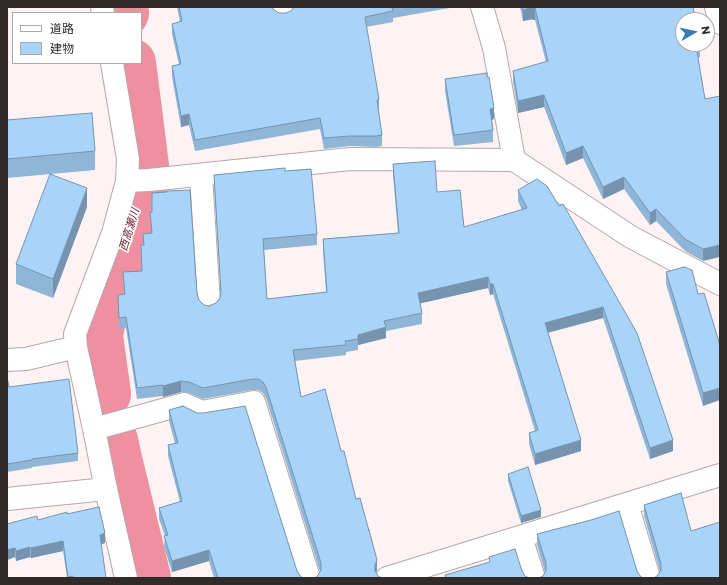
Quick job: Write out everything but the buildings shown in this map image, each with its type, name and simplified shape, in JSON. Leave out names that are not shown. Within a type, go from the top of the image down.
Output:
[{"type":"street","points":[[482,7],[494,48],[514,160]]},
{"type":"street","points":[[716,7],[720,23]]},
{"type":"street","points":[[112,64],[128,159],[127,181],[113,233],[75,334],[76,347],[126,578]]},
{"type":"street","points":[[127,181],[201,175],[350,159],[514,160],[631,237],[720,284]]},
{"type":"street","points":[[201,175],[209,304]]},
{"type":"street","points":[[7,360],[26,359],[76,347]]},
{"type":"street","points":[[94,429],[184,404],[202,412],[254,402],[309,578]]},
{"type":"street","points":[[387,578],[720,475]]},
{"type":"street","points":[[7,499],[106,489]]},
{"type":"street","points":[[627,504],[649,578]]},
{"type":"street","points":[[521,537],[534,578]]},
{"type":"waterway","name":"西高瀬川","points":[[123,7],[124,12]]},
{"type":"waterway","name":"西高瀬川","points":[[106,394],[98,336],[102,311],[129,244],[141,198],[144,166],[131,64]]},
{"type":"waterway","name":"西高瀬川","points":[[113,440],[146,578]]}]
